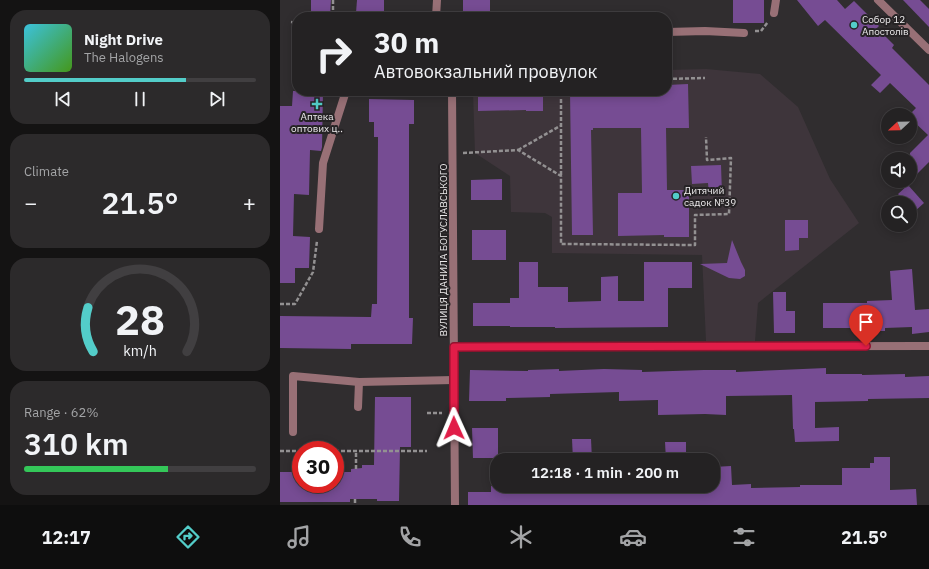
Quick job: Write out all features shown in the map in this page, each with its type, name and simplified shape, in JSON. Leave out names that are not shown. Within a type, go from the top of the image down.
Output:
[{"type":"street","points":[[436,12],[437,0]]},
{"type":"street","points":[[774,14],[776,0]]},
{"type":"street","points":[[878,0],[929,50]]},
{"type":"street","points":[[672,32],[744,33]]},
{"type":"street","points":[[319,229],[323,164],[344,96]]},
{"type":"street","name":"ВУЛИЦЯ ДАНИЛА БОГУСЛАВСЬКОГО","points":[[452,96],[455,505]]},
{"type":"street","points":[[454,347],[929,346]]},
{"type":"street","points":[[293,432],[293,376],[359,382],[454,380]]},
{"type":"street","points":[[358,407],[359,382]]},
{"type":"path","points":[[333,0],[333,12]]},
{"type":"path","points":[[744,33],[761,30],[774,14]]},
{"type":"path","points":[[672,79],[705,78]]},
{"type":"path","points":[[561,96],[561,244],[695,245],[695,214],[729,214],[731,158],[706,160],[706,137]]},
{"type":"path","points":[[452,153],[518,150],[561,126]]},
{"type":"path","points":[[518,150],[561,176]]},
{"type":"path","points":[[280,304],[296,304],[313,272],[319,229]]},
{"type":"path","points":[[427,413],[454,412]]},
{"type":"path","points":[[280,451],[292,451]]},
{"type":"path","points":[[344,451],[428,451]]},
{"type":"path","points":[[356,451],[356,469]]},
{"type":"path","points":[[355,499],[355,505]]},
{"type":"shaded area","name":"Дитячий садок №39","points":[[706,69],[760,74],[798,107],[830,179],[859,223],[758,303],[755,341],[706,341],[702,255],[552,253],[552,217],[545,213],[511,212],[510,176],[475,153],[473,96],[672,96],[672,70]]},
{"type":"building","points":[[311,0],[331,0],[330,12],[311,12]]},
{"type":"building","points":[[357,0],[384,0],[384,12],[356,12]]},
{"type":"building","points":[[463,0],[490,0],[490,12],[463,12]]},
{"type":"building","points":[[733,0],[764,0],[764,23],[733,23]]},
{"type":"building","points":[[797,0],[837,0],[845,9],[854,1],[879,26],[877,28],[894,45],[892,48],[929,85],[929,162],[917,174],[917,152],[911,152],[928,135],[917,125],[917,108],[890,83],[880,93],[871,85],[881,75],[825,20],[818,26]]},
{"type":"building","points":[[903,0],[920,0],[929,9],[929,27]]},
{"type":"building","points":[[688,84],[689,128],[666,128],[667,190],[689,190],[689,237],[664,237],[664,235],[618,236],[618,193],[642,193],[641,128],[593,128],[593,130],[591,130],[593,235],[572,235],[570,96],[672,96],[672,85]]},
{"type":"building","points":[[293,96],[323,96],[322,147],[321,151],[310,150],[309,195],[294,194],[293,236],[310,237],[309,268],[295,268],[295,283],[280,283],[280,106],[292,106]]},
{"type":"building","points":[[478,96],[543,96],[543,111],[478,111]]},
{"type":"building","points":[[369,99],[414,100],[414,124],[409,124],[409,318],[413,318],[412,344],[351,344],[351,349],[280,348],[280,316],[371,317],[372,304],[377,304],[378,137],[374,137],[374,122],[369,122]]},
{"type":"building","points":[[721,165],[722,194],[709,195],[708,183],[692,184],[691,166]]},
{"type":"building","points":[[502,179],[502,200],[471,200],[471,180]]},
{"type":"building","points":[[905,188],[911,188],[924,203],[917,209],[917,196],[900,196],[898,194]]},
{"type":"building","points":[[785,220],[808,220],[808,238],[799,238],[799,250],[785,251]]},
{"type":"building","points":[[472,230],[506,230],[506,260],[472,260]]},
{"type":"building","points":[[732,240],[745,270],[745,276],[740,279],[729,278],[700,264],[727,263]]},
{"type":"building","points":[[519,262],[538,262],[538,287],[568,287],[568,302],[601,301],[601,277],[618,276],[618,301],[644,301],[644,262],[692,262],[692,288],[668,288],[668,327],[555,328],[473,326],[473,303],[510,303],[510,298],[519,298]]},
{"type":"building","points":[[912,269],[915,310],[929,309],[929,332],[912,334],[912,327],[885,328],[885,331],[871,331],[871,328],[823,328],[823,303],[867,303],[867,301],[892,300],[890,271]]},
{"type":"building","points":[[773,292],[786,292],[786,311],[795,311],[795,333],[774,333]]},
{"type":"building","points":[[826,368],[826,374],[905,374],[905,377],[929,376],[929,398],[815,402],[815,428],[839,427],[839,441],[795,442],[792,395],[726,396],[726,415],[658,415],[658,400],[619,401],[619,392],[550,394],[550,397],[506,398],[506,401],[469,401],[470,370],[528,371],[559,369],[559,371],[604,369],[642,370],[642,372],[736,370],[736,372]]},
{"type":"building","points":[[375,397],[411,397],[411,447],[400,447],[399,501],[350,499],[350,502],[280,502],[280,472],[292,472],[292,493],[344,493],[344,472],[351,472],[351,469],[362,468],[362,465],[374,465]]},
{"type":"building","points":[[472,428],[498,428],[498,453],[490,453],[490,458],[473,458]]},
{"type":"building","points":[[572,439],[591,439],[592,453],[573,453]]},
{"type":"building","points":[[665,442],[686,442],[686,453],[666,453]]},
{"type":"building","points":[[874,457],[890,457],[890,490],[916,489],[917,505],[468,505],[468,492],[720,493],[720,467],[731,466],[732,485],[751,484],[751,488],[800,487],[800,485],[842,485],[842,468],[870,468],[870,463],[874,463]]},
{"type":"place","name":"Собор 12 Апостолів","points":[[854,25]]},
{"type":"place","name":"Аптека оптових ц‥","points":[[317,104]]},
{"type":"place","name":"Дитячий садок №39","points":[[676,196]]},
{"type":"route","points":[[454,428],[454,347],[866,346]]}]
